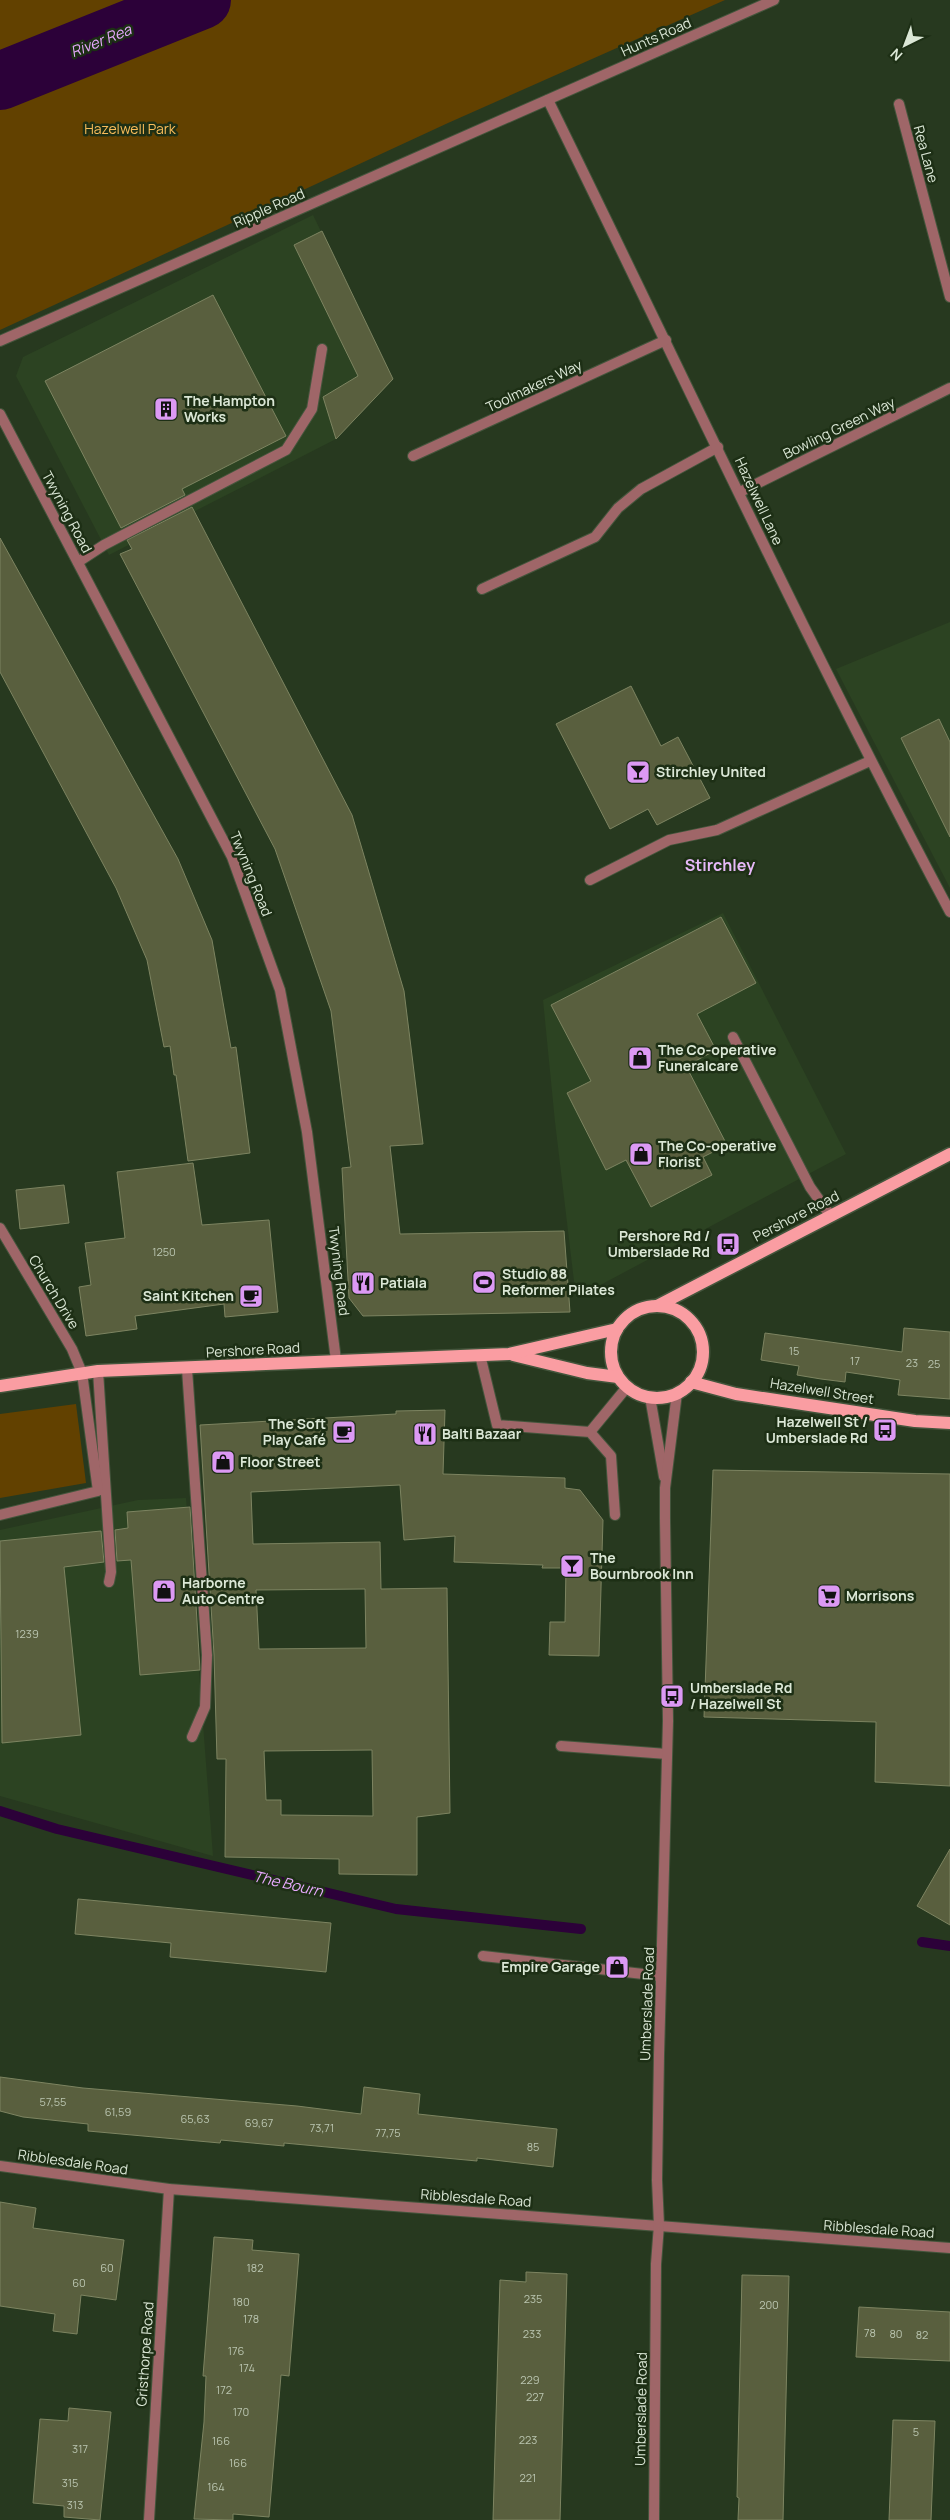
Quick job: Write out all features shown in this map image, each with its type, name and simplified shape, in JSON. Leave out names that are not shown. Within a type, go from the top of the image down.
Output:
[{"type":"main road","name":"Pershore Road","points":[[657,1306],[950,1154]]},
{"type":"main road","points":[[657,1306],[672,1309],[686,1317],[696,1328],[702,1353],[698,1372],[691,1382],[678,1393],[666,1397],[641,1395],[627,1387],[618,1377],[611,1357],[612,1344],[617,1329],[633,1312],[657,1306]]},
{"type":"main road","name":"Pershore Road","points":[[0,1386],[98,1371],[187,1369],[336,1360],[509,1354],[617,1329]]},
{"type":"main road","name":"Pershore Road","points":[[509,1354],[587,1373],[618,1377]]},
{"type":"main road","name":"Hazelwell Street","points":[[691,1382],[736,1394],[915,1421],[950,1423]]},
{"type":"street","name":"Hunts Road","points":[[548,100],[774,0]]},
{"type":"street","name":"Hazelwell Lane","points":[[548,100],[740,492],[785,591],[870,761],[950,912]]},
{"type":"street","name":"Ripple Road","points":[[0,341],[548,100]]},
{"type":"street","name":"Rea Lane","points":[[899,104],[950,297]]},
{"type":"street","name":"Toolmakers Way","points":[[413,456],[666,340]]},
{"type":"street","points":[[78,562],[104,545],[286,450],[312,410],[322,349]]},
{"type":"street","name":"Bowling Green Way","points":[[740,492],[950,388]]},
{"type":"street","name":"Twyning Road","points":[[0,414],[232,858],[280,990],[307,1132],[336,1360]]},
{"type":"street","points":[[482,589],[595,538],[618,508],[640,489],[718,447]]},
{"type":"street","points":[[590,880],[669,840],[717,830],[870,761]]},
{"type":"street","points":[[733,1037],[810,1187],[830,1216]]},
{"type":"street","name":"Church Drive","points":[[0,1228],[72,1349],[82,1373],[98,1491],[0,1515]]},
{"type":"street","points":[[480,1355],[497,1425],[590,1432],[611,1456],[615,1515]]},
{"type":"street","points":[[187,1369],[207,1655],[205,1707],[192,1737]]},
{"type":"street","points":[[98,1371],[111,1572],[109,1582]]},
{"type":"street","points":[[590,1432],[627,1387]]},
{"type":"street","name":"Umberslade Road","points":[[654,2520],[656,2264],[659,2226],[657,2180],[667,1754],[665,1488],[678,1393]]},
{"type":"street","name":"Umberslade Road","points":[[650,1397],[665,1488]]},
{"type":"street","points":[[561,1746],[667,1754]]},
{"type":"street","points":[[483,1956],[661,1976]]},
{"type":"street","name":"Ribblesdale Road","points":[[0,2166],[169,2189],[950,2248]]},
{"type":"street","name":"Gristhorpe Road","points":[[149,2520],[169,2189]]},
{"type":"shaded area","points":[[313,215],[393,379],[336,439],[109,555],[16,376],[23,357]]},
{"type":"shaded area","points":[[950,622],[950,888],[836,669]]},
{"type":"shaded area","points":[[723,913],[846,1154],[576,1298],[555,1122],[543,1000]]},
{"type":"shaded area","points":[[186,1498],[213,1856],[0,1796],[0,1530],[138,1500]]},
{"type":"green space","name":"Hazelwell Park","points":[[0,0],[725,0],[448,123],[0,330]]},
{"type":"green space","points":[[76,1404],[86,1483],[0,1498],[0,1414]]},
{"type":"building","points":[[322,231],[393,379],[336,439],[323,397],[358,376],[294,245]]},
{"type":"building","name":"The Hampton Works","points":[[213,295],[286,436],[182,489],[185,495],[121,528],[45,381]]},
{"type":"building","points":[[192,507],[352,815],[404,991],[423,1144],[390,1146],[400,1234],[564,1231],[570,1312],[363,1316],[349,1298],[342,1168],[351,1167],[331,1011],[275,849],[120,554],[132,549],[127,540]]},
{"type":"building","points":[[0,538],[178,859],[212,940],[231,1048],[236,1047],[250,1153],[188,1161],[176,1075],[174,1075],[170,1046],[164,1047],[147,960],[116,888],[0,672]]},
{"type":"building","name":"Stirchley United","points":[[631,686],[661,746],[678,737],[710,798],[657,825],[648,809],[610,829],[556,724]]},
{"type":"building","points":[[939,719],[950,742],[950,837],[901,738]]},
{"type":"building","name":"The Co-operative Funeralcare","points":[[721,917],[756,983],[697,1014],[716,1050],[686,1066],[727,1145],[703,1157],[712,1175],[651,1207],[626,1160],[606,1170],[567,1093],[591,1081],[551,1005]]},
{"type":"building","points":[[193,1163],[202,1225],[269,1220],[278,1312],[225,1317],[224,1304],[135,1316],[137,1329],[86,1336],[79,1287],[91,1285],[85,1243],[125,1238],[117,1172]]},
{"type":"building","points":[[64,1185],[69,1223],[20,1229],[16,1190]]},
{"type":"building","points":[[904,1328],[950,1332],[950,1399],[898,1395],[900,1380],[846,1372],[845,1382],[821,1379],[797,1375],[799,1366],[761,1360],[765,1333],[902,1352]]},
{"type":"building","points":[[445,1410],[443,1474],[565,1478],[565,1488],[580,1490],[603,1520],[599,1656],[549,1655],[550,1622],[565,1622],[566,1568],[542,1568],[543,1565],[454,1562],[455,1536],[404,1540],[400,1485],[251,1492],[253,1544],[380,1542],[381,1589],[447,1588],[450,1813],[417,1817],[417,1875],[339,1874],[339,1859],[225,1857],[226,1759],[217,1759],[214,1655],[200,1425],[396,1414],[396,1411]],"holes":[[[365,1589],[366,1648],[259,1649],[256,1590]],[[372,1750],[373,1816],[281,1815],[281,1800],[266,1800],[264,1751]]]},
{"type":"building","name":"Morrisons","points":[[713,1470],[950,1474],[950,1786],[875,1782],[876,1722],[704,1717]]},
{"type":"building","name":"Harborne Auto Centre","points":[[190,1507],[200,1670],[140,1675],[131,1560],[117,1561],[115,1530],[128,1528],[127,1512]]},
{"type":"building","points":[[101,1531],[104,1562],[64,1567],[81,1735],[2,1743],[0,1541]]},
{"type":"building","points":[[950,1849],[950,1925],[917,1906]]},
{"type":"building","points":[[78,1899],[331,1923],[326,1972],[170,1957],[171,1943],[75,1934]]},
{"type":"building","points":[[0,2077],[83,2088],[297,2106],[361,2114],[364,2087],[420,2094],[418,2114],[557,2129],[553,2167],[477,2158],[477,2161],[284,2143],[284,2146],[221,2140],[220,2143],[88,2131],[88,2124],[23,2117],[0,2111]]},
{"type":"building","points":[[0,2202],[36,2208],[33,2228],[124,2240],[116,2300],[81,2295],[77,2334],[53,2331],[55,2314],[0,2306]]},
{"type":"building","points":[[214,2237],[253,2240],[252,2250],[299,2254],[289,2376],[281,2375],[269,2517],[233,2514],[233,2520],[194,2519],[204,2422],[206,2376],[203,2376]]},
{"type":"building","points":[[526,2272],[567,2274],[560,2520],[493,2520],[500,2280],[526,2282]]},
{"type":"building","points":[[742,2275],[789,2276],[783,2520],[738,2520]]},
{"type":"building","points":[[859,2307],[950,2312],[950,2361],[856,2357]]},
{"type":"building","points":[[69,2408],[111,2412],[100,2520],[64,2517],[64,2506],[33,2503],[40,2419],[68,2421]]},
{"type":"building","points":[[893,2420],[935,2421],[931,2520],[889,2520]]},
{"type":"waterway","name":"River Rea","points":[[0,81],[202,0]]},
{"type":"waterway","name":"The Bourn","points":[[0,1811],[57,1829],[396,1909],[581,1929]]},
{"type":"waterway","name":"The Bourn","points":[[922,1942],[950,1946]]},
{"type":"place","name":"The Hampton Works","points":[[166,409]]},
{"type":"place","name":"Stirchley United","points":[[638,772]]},
{"type":"place","name":"The Co-operative Funeralcare","points":[[640,1058]]},
{"type":"place","name":"The Co-operative Florist","points":[[641,1154]]},
{"type":"place","name":"Pershore Rd / Umberslade Rd","points":[[728,1244]]},
{"type":"place","name":"Studio 88 Reformer Pilates","points":[[484,1282]]},
{"type":"place","name":"Patiala","points":[[363,1283]]},
{"type":"place","name":"Saint Kitchen","points":[[251,1296]]},
{"type":"place","name":"Hazelwell St / Umberslade Rd","points":[[885,1430]]},
{"type":"place","name":"The Soft Play Café","points":[[344,1432]]},
{"type":"place","name":"Balti Bazaar","points":[[425,1434]]},
{"type":"place","name":"Floor Street","points":[[223,1462]]},
{"type":"place","name":"The Bournbrook Inn","points":[[572,1566]]},
{"type":"place","name":"Harborne Auto Centre","points":[[164,1591]]},
{"type":"place","name":"Morrisons","points":[[829,1596]]},
{"type":"place","name":"Umberslade Rd / Hazelwell St","points":[[672,1696]]},
{"type":"place","name":"Empire Garage","points":[[617,1967]]},
{"type":"district","name":"Stirchley","points":[[720,865]]}]
